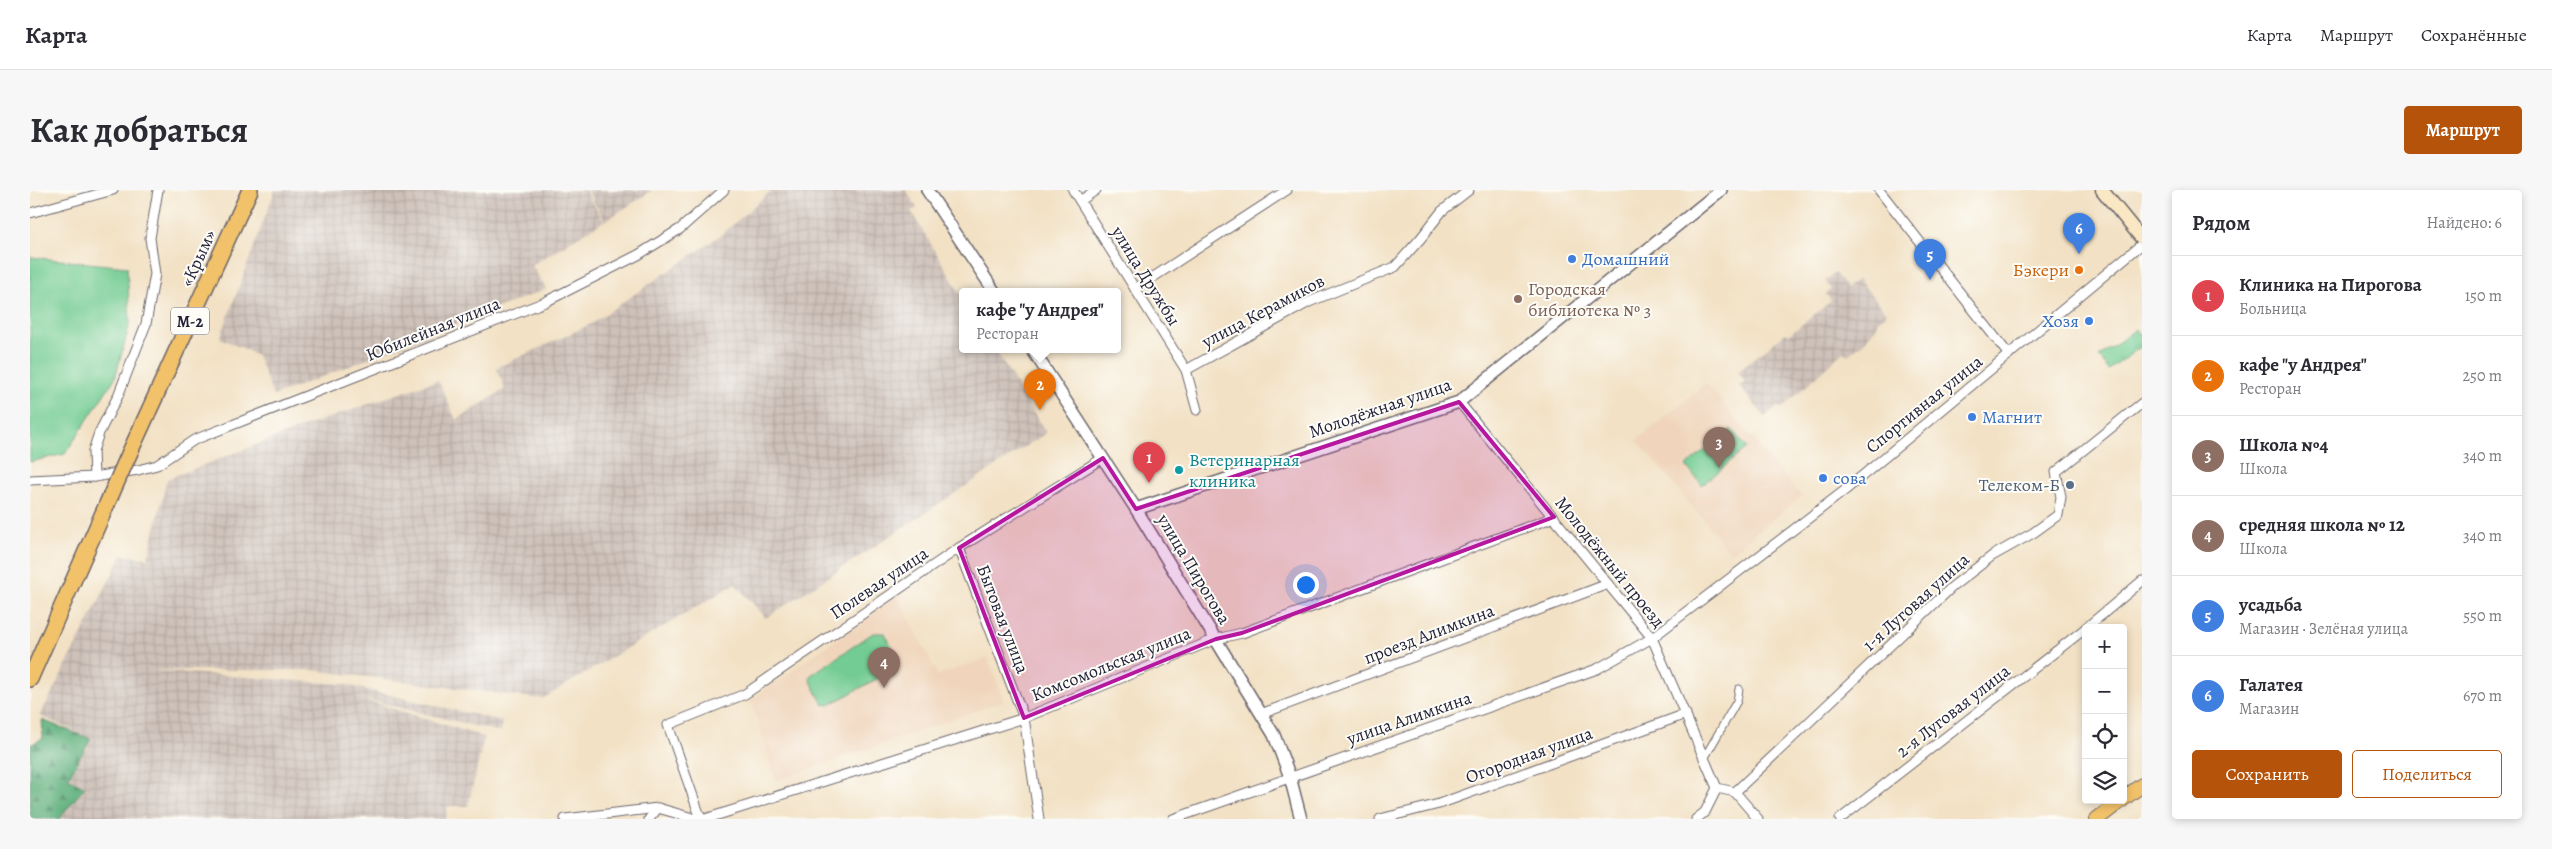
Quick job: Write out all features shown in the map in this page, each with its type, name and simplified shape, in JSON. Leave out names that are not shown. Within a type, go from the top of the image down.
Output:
[{"type":"highway","name":"«Крым»","points":[[30,679],[130,452],[250,190]]},
{"type":"main road","points":[[2102,190],[2142,239]]},
{"type":"main road","points":[[2127,796],[2142,785]]},
{"type":"main road","points":[[2097,819],[2117,804]]},
{"type":"street","points":[[30,213],[88,195],[113,190]]},
{"type":"street","points":[[94,477],[94,451],[98,433],[118,396],[146,324],[155,274],[150,238],[158,190]]},
{"type":"street","name":"Юбилейная улица","points":[[30,480],[94,477],[157,465],[194,440],[545,302],[638,255],[680,229],[724,190]]},
{"type":"street","points":[[927,190],[992,288]]},
{"type":"street","name":"улица Дружбы","points":[[1073,190],[1186,370],[1197,410]]},
{"type":"street","points":[[1080,201],[1096,190]]},
{"type":"street","points":[[1135,289],[1287,190]]},
{"type":"street","name":"улица Керамиков","points":[[1186,370],[1309,302],[1395,267],[1442,211],[1469,190]]},
{"type":"street","name":"Молодёжная улица","points":[[1136,509],[1459,402],[1721,190]]},
{"type":"street","points":[[1879,190],[2009,355]]},
{"type":"street","name":"Спортивная улица","points":[[1652,638],[1844,491],[2142,244]]},
{"type":"street","name":"улица Пирогова","points":[[1035,353],[1136,509],[1262,714],[1274,735],[1290,777],[1301,819]]},
{"type":"street","name":"Молодёжный проезд","points":[[1459,402],[1652,638],[1718,788]]},
{"type":"street","name":"1-я Луговая улица","points":[[1735,792],[1952,587],[1992,556],[2033,533],[2058,515],[2061,496],[2056,472],[2142,403]]},
{"type":"street","name":"Полевая улица","points":[[701,819],[668,725],[745,694],[959,548],[1103,458]]},
{"type":"street","name":"Комсомольская улица","points":[[705,819],[1024,718],[1216,639],[1242,633],[1554,517]]},
{"type":"street","name":"Бытовая улица","points":[[959,548],[1024,718],[1039,819]]},
{"type":"street","name":"2-я Луговая улица","points":[[2091,624],[2142,581]]},
{"type":"street","name":"проезд Алимкина","points":[[1262,714],[1608,584]]},
{"type":"street","name":"2-я Луговая улица","points":[[1840,819],[2082,631]]},
{"type":"street","name":"улица Алимкина","points":[[1173,819],[1597,669],[1652,638]]},
{"type":"street","points":[[1705,757],[1737,701],[1739,689]]},
{"type":"street","name":"Огородная улица","points":[[1380,819],[1439,804],[1686,714]]},
{"type":"street","points":[[1696,819],[1705,812],[1718,788],[1735,792],[1758,819]]},
{"type":"street","points":[[649,819],[658,808]]},
{"type":"street","points":[[565,819],[658,808],[696,819]]},
{"type":"highlighted area","points":[[1459,402],[1554,517],[1242,633],[1216,639],[1024,718],[959,548],[1103,458],[1136,509]]},
{"type":"shaded area","points":[[275,190],[585,190],[604,221],[532,265],[546,289],[273,396],[257,355],[220,338]]},
{"type":"shaded area","points":[[587,190],[653,190],[605,221]]},
{"type":"shaded area","points":[[772,190],[906,190],[917,208],[911,211],[959,291],[959,353],[997,353],[1046,433],[766,618],[735,584],[542,699],[312,670],[148,670],[342,684],[502,721],[500,732],[356,697],[484,737],[468,806],[448,806],[445,819],[60,819],[86,787],[69,778],[92,739],[40,716],[122,555],[148,558],[167,479],[308,425],[438,380],[456,420],[505,389],[496,368],[591,324],[721,235]]},
{"type":"shaded area","points":[[1835,273],[1847,288],[1858,279],[1887,313],[1878,320],[1876,328],[1863,343],[1848,355],[1843,352],[1782,408],[1777,407],[1765,417],[1739,386],[1745,381],[1738,371],[1786,333],[1789,335],[1831,301],[1826,294],[1831,289],[1825,281]]},
{"type":"shaded area","points":[[1706,383],[1801,496],[1731,553],[1637,440]]},
{"type":"shaded area","points":[[897,596],[938,675],[988,658],[1004,701],[776,781],[751,700]]},
{"type":"green space","points":[[30,257],[127,267],[130,323],[115,378],[65,454],[30,462]]},
{"type":"green space","points":[[2136,329],[2142,337],[2142,346],[2109,370],[2099,357]]},
{"type":"green space","points":[[1731,429],[1747,448],[1702,485],[1686,466]]},
{"type":"green space","points":[[873,633],[885,633],[898,660],[897,668],[829,705],[823,704],[810,680],[811,675]]},
{"type":"green space","points":[[42,720],[91,739],[68,778],[85,787],[59,819],[30,819],[30,745],[43,738]]},
{"type":"place","name":"Галатея","points":[[2079,254]]},
{"type":"place","name":"Домашний","points":[[1572,259]]},
{"type":"place","name":"Бэкери","points":[[2079,270]]},
{"type":"place","name":"усадьба","points":[[1930,280]]},
{"type":"place","name":"Городская библиотека № 3","points":[[1518,299]]},
{"type":"place","name":"Хозя","points":[[2089,321]]},
{"type":"place","name":"кафе \"у Андрея\"","points":[[1040,410]]},
{"type":"place","name":"Магнит","points":[[1972,417]]},
{"type":"place","name":"Школа №4","points":[[1719,468]]},
{"type":"place","name":"Ветеринарная клиника","points":[[1179,470]]},
{"type":"place","name":"сова","points":[[1823,478]]},
{"type":"place","name":"Клиника на Пирогова","points":[[1149,483]]},
{"type":"place","name":"Телеком-Б","points":[[2070,485]]},
{"type":"place","name":"средняя школа № 12","points":[[884,688]]}]
